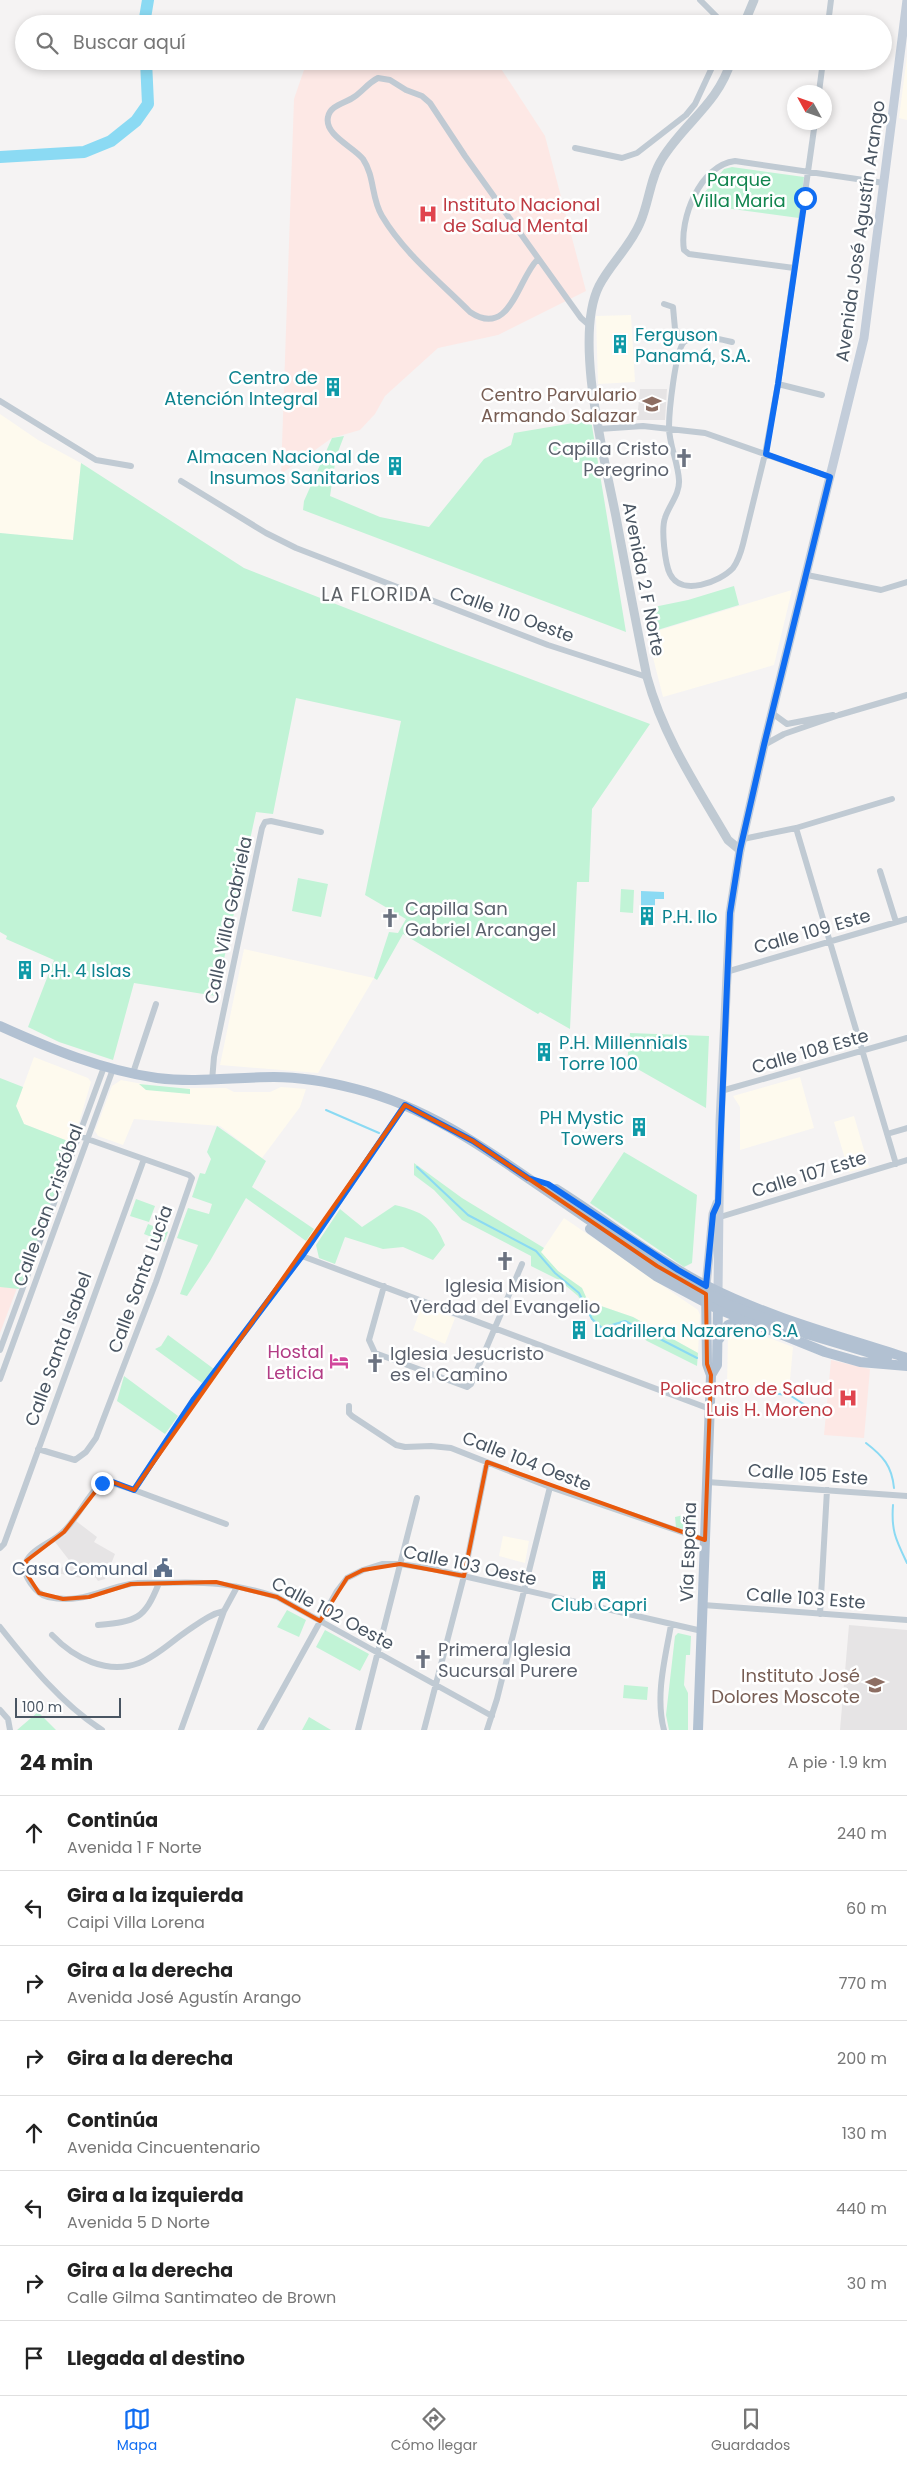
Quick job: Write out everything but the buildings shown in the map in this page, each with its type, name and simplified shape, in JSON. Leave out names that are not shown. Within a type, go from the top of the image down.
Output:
[{"type":"main road","name":"Avenida José Agustín Arango","points":[[718,1292],[721,1091],[730,913],[740,850],[764,745],[864,338],[906,0]]},
{"type":"main road","points":[[0,1026],[73,1057],[108,1068],[157,1078],[212,1081],[274,1077],[316,1080],[357,1089],[405,1105],[473,1141],[657,1266],[729,1306],[849,1348],[907,1364]]},
{"type":"main road","points":[[528,1178],[548,1184],[678,1270],[718,1292],[783,1318],[907,1358]]},
{"type":"main road","points":[[528,1178],[542,1194],[656,1276],[718,1310],[844,1358],[860,1362],[907,1364]]},
{"type":"main road","name":"Avenida José Agustín Arango","points":[[706,1286],[713,1214],[718,1203]]},
{"type":"main road","name":"Vía España","points":[[698,1730],[711,1375],[707,1364],[706,1286]]},
{"type":"main road","name":"Vía España","points":[[711,1375],[717,1366],[718,1292]]},
{"type":"main road","points":[[717,1342],[728,1325],[742,1320]]},
{"type":"street","points":[[700,0],[715,15]]},
{"type":"street","points":[[748,15],[754,0]]},
{"type":"street","points":[[829,15],[831,0]]},
{"type":"street","points":[[575,148],[622,158],[638,153],[686,115],[695,104],[710,70]]},
{"type":"street","name":"Avenida 2 F Norte","points":[[728,70],[720,90],[661,160],[640,223],[597,291],[589,324],[592,376],[599,429],[647,677],[655,706],[671,742],[728,840],[740,850]]},
{"type":"street","points":[[820,85],[822,70]]},
{"type":"street","points":[[537,260],[526,273],[513,304],[507,310],[489,318],[478,317],[470,312],[419,262],[390,229],[376,204],[372,178],[362,158],[333,132],[328,124],[328,116],[331,110],[354,98],[378,78],[390,80],[426,99],[537,260],[581,318],[589,324]]},
{"type":"street","points":[[732,342],[691,338],[684,342],[678,354],[669,429],[679,481],[678,490],[664,520],[663,529],[669,572],[678,584],[686,586],[693,586],[720,577],[734,566],[743,544],[766,454],[778,384],[814,130]]},
{"type":"street","points":[[794,268],[689,254],[684,250],[686,214],[692,198],[703,183],[727,162],[735,161],[884,183]]},
{"type":"street","points":[[664,304],[674,307],[675,329],[684,342]]},
{"type":"street","points":[[778,384],[822,395]]},
{"type":"street","points":[[0,401],[96,460],[131,466]]},
{"type":"street","points":[[599,429],[643,426],[705,433],[830,477]]},
{"type":"street","name":"Calle 110 Oeste","points":[[180,481],[266,533],[296,548],[548,645],[647,677]]},
{"type":"street","points":[[807,575],[881,590],[907,582]]},
{"type":"street","points":[[764,745],[784,734],[907,695]]},
{"type":"street","points":[[772,713],[787,724],[839,715]]},
{"type":"street","points":[[743,839],[796,828],[892,799]]},
{"type":"street","name":"Calle Villa Gabriela","points":[[212,1081],[214,1057],[262,828],[265,822],[271,821],[321,832]]},
{"type":"street","points":[[796,828],[896,1164]]},
{"type":"street","points":[[880,871],[896,922]]},
{"type":"street","name":"Calle 109 Este","points":[[726,972],[907,919]]},
{"type":"street","points":[[133,1073],[156,1004]]},
{"type":"street","name":"Calle 108 Este","points":[[721,1091],[907,1038]]},
{"type":"street","name":"Calle San Cristóbal","points":[[0,1350],[79,1136],[108,1068]]},
{"type":"street","name":"Calle San Cristóbal","points":[[0,1379],[88,1140],[108,1068]]},
{"type":"street","points":[[226,1524],[134,1490],[194,1399],[302,1256],[405,1105]]},
{"type":"street","points":[[887,1134],[907,1128]]},
{"type":"street","name":"Calle Santa Lucía","points":[[38,1449],[75,1460],[86,1452],[96,1438],[184,1204],[192,1178],[79,1136]]},
{"type":"street","name":"Calle Santa Isabel","points":[[0,1548],[4,1544],[144,1159]]},
{"type":"street","name":"Calle 107 Este","points":[[720,1217],[907,1160]]},
{"type":"street","points":[[302,1256],[710,1410]]},
{"type":"street","points":[[384,1286],[369,1340],[374,1353],[464,1387],[471,1384],[522,1264]]},
{"type":"street","name":"Calle 104 Oeste","points":[[349,1406],[349,1413],[352,1416],[396,1445],[405,1448],[440,1446],[705,1540]]},
{"type":"street","points":[[424,1730],[464,1576],[487,1462]]},
{"type":"street","name":"Calle 102 Oeste","points":[[134,1490],[110,1481],[102,1483],[64,1532],[26,1561],[25,1567],[38,1593],[44,1596],[63,1599],[89,1598],[130,1584],[205,1581],[256,1590],[277,1597],[492,1716]]},
{"type":"street","name":"Calle 105 Este","points":[[707,1482],[907,1496]]},
{"type":"street","points":[[487,1730],[550,1486]]},
{"type":"street","points":[[820,1614],[827,1490]]},
{"type":"street","points":[[358,1730],[417,1498]]},
{"type":"street","name":"Calle 103 Oeste","points":[[260,1730],[337,1590],[347,1578],[382,1564],[400,1564],[464,1576],[670,1626],[702,1631]]},
{"type":"street","points":[[98,1624],[130,1622],[150,1604],[159,1583]]},
{"type":"street","points":[[181,1730],[224,1611],[237,1587]]},
{"type":"street","name":"Calle 103 Este","points":[[703,1605],[907,1620]]},
{"type":"street","points":[[52,1635],[82,1659],[98,1665],[120,1667],[141,1663],[204,1620],[224,1611]]},
{"type":"street","points":[[664,1730],[660,1716],[662,1678],[670,1626]]},
{"type":"street","points":[[0,1627],[20,1653],[68,1705],[102,1730]]},
{"type":"street","points":[[0,1710],[8,1718],[10,1730]]},
{"type":"highlighted area","points":[[405,1105],[473,1141],[657,1266],[706,1294],[707,1364],[711,1375],[705,1540],[487,1462],[464,1576],[400,1564],[363,1570],[347,1578],[320,1621],[277,1597],[216,1582],[131,1584],[89,1597],[63,1599],[39,1593],[28,1576],[26,1561],[64,1532],[102,1483],[110,1481],[134,1490]]},
{"type":"shaded area","points":[[907,56],[907,120],[899,118]]},
{"type":"shaded area","name":"Instituto Nacional de Salud Mental","points":[[304,70],[502,70],[545,136],[586,291],[498,335],[438,348],[385,396],[375,414],[360,430],[332,438],[281,474],[294,99]]},
{"type":"shaded area","points":[[631,315],[635,382],[598,384],[596,316]]},
{"type":"shaded area","name":"Centro Parvulario Armando Salazar","points":[[640,389],[667,389],[665,420],[637,420]]},
{"type":"shaded area","points":[[0,414],[38,440],[81,463],[73,540],[0,533]]},
{"type":"shaded area","points":[[792,590],[774,665],[663,697],[647,634]]},
{"type":"shaded area","points":[[244,949],[374,978],[318,1073],[220,1065]]},
{"type":"shaded area","points":[[34,1057],[88,1078],[91,1082],[73,1143],[24,1124],[16,1106]]},
{"type":"shaded area","points":[[800,1077],[814,1128],[740,1150],[740,1107],[733,1096]]},
{"type":"shaded area","points":[[121,1080],[164,1088],[226,1088],[234,1092],[270,1092],[281,1087],[306,1089],[300,1107],[262,1158],[220,1126],[134,1119],[123,1145],[98,1136],[95,1131],[112,1086]]},
{"type":"shaded area","points":[[854,1116],[869,1167],[849,1172],[834,1122]]},
{"type":"shaded area","points":[[564,1218],[698,1310],[700,1315],[698,1353],[633,1317],[601,1306],[594,1316],[582,1288],[558,1271],[541,1252]]},
{"type":"shaded area","points":[[3,1285],[17,1288],[0,1333],[0,1287]]},
{"type":"shaded area","points":[[422,1305],[455,1318],[445,1344],[413,1330]]},
{"type":"shaded area","points":[[740,1327],[793,1347],[789,1391],[727,1389],[728,1334],[733,1328]]},
{"type":"shaded area","name":"Policentro de Salud Luis H. Moreno","points":[[831,1360],[870,1369],[864,1438],[824,1435]]},
{"type":"shaded area","points":[[76,1521],[97,1537],[94,1542],[115,1554],[105,1579],[98,1581],[85,1572],[81,1578],[57,1573],[69,1560],[55,1542],[65,1535]]},
{"type":"shaded area","points":[[503,1536],[529,1541],[525,1563],[499,1556]]},
{"type":"shaded area","name":"Instituto José Dolores Moscote","points":[[849,1625],[907,1630],[907,1730],[840,1730]]},
{"type":"green space","name":"Parque Villa Maria","points":[[732,167],[804,177],[799,218],[695,204],[724,169]]},
{"type":"green space","points":[[591,420],[626,632],[303,510],[304,501],[332,438],[344,436],[336,457],[330,496],[380,517],[429,527],[484,459],[511,445],[514,433]]},
{"type":"green space","points":[[81,463],[244,568],[448,648],[650,724],[592,809],[589,882],[577,882],[570,1029],[540,1012],[538,1014],[403,934],[377,980],[374,978],[389,932],[398,933],[406,919],[365,895],[401,721],[296,698],[273,814],[256,812],[216,996],[134,983],[113,1060],[59,1042],[28,1027],[54,960],[6,939],[7,936],[0,932],[0,533],[73,540]]},
{"type":"green space","points":[[734,586],[739,605],[651,632],[644,609],[688,600]]},
{"type":"green space","points":[[298,878],[328,884],[321,917],[292,911]]},
{"type":"green space","points":[[621,889],[634,890],[633,913],[620,912]]},
{"type":"green space","points":[[630,1033],[709,1036],[706,1108],[627,1063]]},
{"type":"green space","points":[[0,1078],[23,1087],[16,1106],[24,1124],[73,1143],[19,1289],[0,1287]]},
{"type":"green space","points":[[139,1084],[190,1089],[190,1094],[146,1090]]},
{"type":"green space","points":[[217,1126],[266,1161],[252,1187],[314,1229],[306,1241],[246,1198],[210,1261],[187,1296],[180,1294],[198,1245],[177,1238],[188,1208],[209,1214],[212,1204],[192,1197],[200,1173],[205,1174],[211,1159],[207,1152]]},
{"type":"green space","points":[[624,1152],[697,1195],[692,1263],[684,1267],[590,1203]]},
{"type":"green space","points":[[414,1163],[462,1198],[544,1248],[541,1252],[558,1271],[582,1288],[594,1315],[601,1306],[633,1317],[698,1353],[697,1366],[647,1341],[624,1324],[597,1329],[578,1296],[559,1280],[531,1266],[531,1256],[462,1220],[434,1190],[414,1175]]},
{"type":"green space","points":[[136,1199],[155,1206],[149,1222],[130,1216]]},
{"type":"green space","points":[[395,1205],[413,1210],[432,1222],[445,1245],[433,1260],[403,1247],[383,1249],[345,1237],[335,1264],[319,1258],[316,1245],[340,1209],[362,1227]]},
{"type":"green space","points":[[148,1224],[168,1232],[164,1242],[144,1234]]},
{"type":"green space","points":[[168,1335],[214,1369],[202,1383],[155,1349],[161,1346]]},
{"type":"green space","points":[[124,1376],[178,1416],[165,1434],[117,1401]]},
{"type":"green space","points":[[688,1514],[696,1517],[695,1527],[692,1531],[676,1527],[675,1517]]},
{"type":"green space","points":[[287,1610],[306,1620],[299,1637],[277,1627]]},
{"type":"green space","points":[[325,1630],[369,1654],[360,1671],[316,1647]]},
{"type":"green space","points":[[678,1633],[691,1636],[690,1655],[686,1655],[684,1685],[688,1693],[688,1730],[669,1730],[666,1715],[675,1636]]},
{"type":"green space","points":[[624,1685],[648,1687],[647,1700],[623,1698]]},
{"type":"green space","points":[[38,1712],[56,1730],[17,1730]]},
{"type":"green space","points":[[309,1717],[331,1730],[302,1730]]},
{"type":"water","points":[[641,891],[664,892],[664,899],[655,899],[655,913],[641,913]]},
{"type":"waterway","points":[[146,15],[148,0]]},
{"type":"waterway","points":[[0,157],[84,152],[111,141],[136,121],[148,104],[146,70]]},
{"type":"waterway","points":[[326,1110],[379,1133]]},
{"type":"waterway","points":[[417,1167],[468,1215],[536,1251],[555,1273],[579,1293],[592,1319],[602,1328],[625,1321],[697,1358]]},
{"type":"waterway","points":[[762,1391],[791,1396],[824,1417]]},
{"type":"waterway","points":[[866,1443],[886,1462],[894,1488]]},
{"type":"waterway","points":[[893,1505],[895,1535],[907,1563]]},
{"type":"place","name":"Instituto Nacional de Salud Mental","points":[[428,214]]},
{"type":"place","name":"Ferguson Panamá, S.A.","points":[[620,344]]},
{"type":"place","name":"Centro de Atención Integral","points":[[333,387]]},
{"type":"place","name":"Centro Parvulario Armando Salazar","points":[[652,404]]},
{"type":"place","name":"Capilla Cristo Peregrino","points":[[684,458]]},
{"type":"place","name":"Almacen Nacional de Insumos Sanitarios","points":[[395,466]]},
{"type":"place","name":"P.H. Ilo","points":[[647,916]]},
{"type":"place","name":"Capilla San Gabriel Arcangel","points":[[390,918]]},
{"type":"place","name":"P.H. 4 Islas","points":[[25,970]]},
{"type":"place","name":"P.H. Millennials Torre 100","points":[[544,1052]]},
{"type":"place","name":"PH Mystic Towers","points":[[639,1127]]},
{"type":"place","name":"Iglesia Mision Verdad del Evangelio","points":[[505,1261]]},
{"type":"place","name":"Ladrillera Nazareno S.A","points":[[579,1330]]},
{"type":"place","name":"Hostal Leticia","points":[[339,1361]]},
{"type":"place","name":"Iglesia Jesucristo es el Camino","points":[[375,1363]]},
{"type":"place","name":"Policentro de Salud Luis H. Moreno","points":[[848,1398]]},
{"type":"place","name":"Casa Comunal","points":[[163,1568]]},
{"type":"place","name":"Club Capri","points":[[599,1580]]},
{"type":"place","name":"Primera Iglesia Sucursal Purere","points":[[423,1659]]},
{"type":"place","name":"Instituto José Dolores Moscote","points":[[875,1685]]},
{"type":"district","name":"LA FLORIDA","points":[[377,594]]},
{"type":"route","points":[[102,1483],[110,1481],[134,1490],[194,1399],[236,1347],[302,1256],[400,1116],[405,1105],[473,1141],[528,1178],[548,1184],[586,1207],[678,1270],[706,1286],[713,1214],[718,1203],[721,1091],[730,913],[740,850],[764,745],[802,598],[830,477],[766,454],[805,198]]}]
